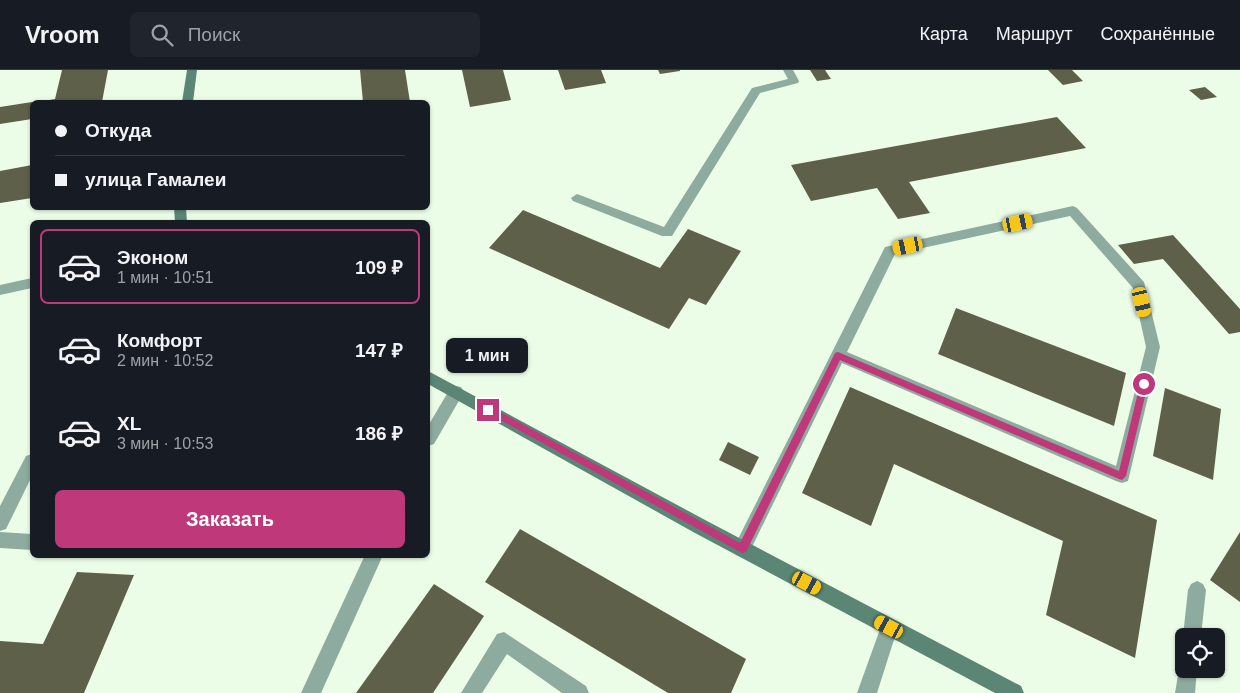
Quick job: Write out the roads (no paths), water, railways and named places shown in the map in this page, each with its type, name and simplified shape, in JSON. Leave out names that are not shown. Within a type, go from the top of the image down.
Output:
[{"type":"street","points":[[188,100],[192,70]]},
{"type":"street","points":[[430,378],[742,549],[1014,693]]},
{"type":"lane","points":[[577,198],[667,233],[756,90],[794,81],[788,70]]},
{"type":"lane","points":[[742,549],[838,355],[890,250],[1073,211],[1139,286],[1153,347],[1122,476],[838,355]]},
{"type":"lane","points":[[0,290],[30,283]]},
{"type":"lane","points":[[430,435],[456,392]]},
{"type":"lane","points":[[0,523],[30,465]]},
{"type":"lane","points":[[0,540],[30,542]]},
{"type":"lane","points":[[310,693],[373,558]]},
{"type":"lane","points":[[1193,628],[1197,590]]},
{"type":"lane","points":[[867,693],[889,627]]},
{"type":"lane","points":[[471,693],[504,641],[579,693]]},
{"type":"lane","points":[[1185,693],[1187,678]]}]
